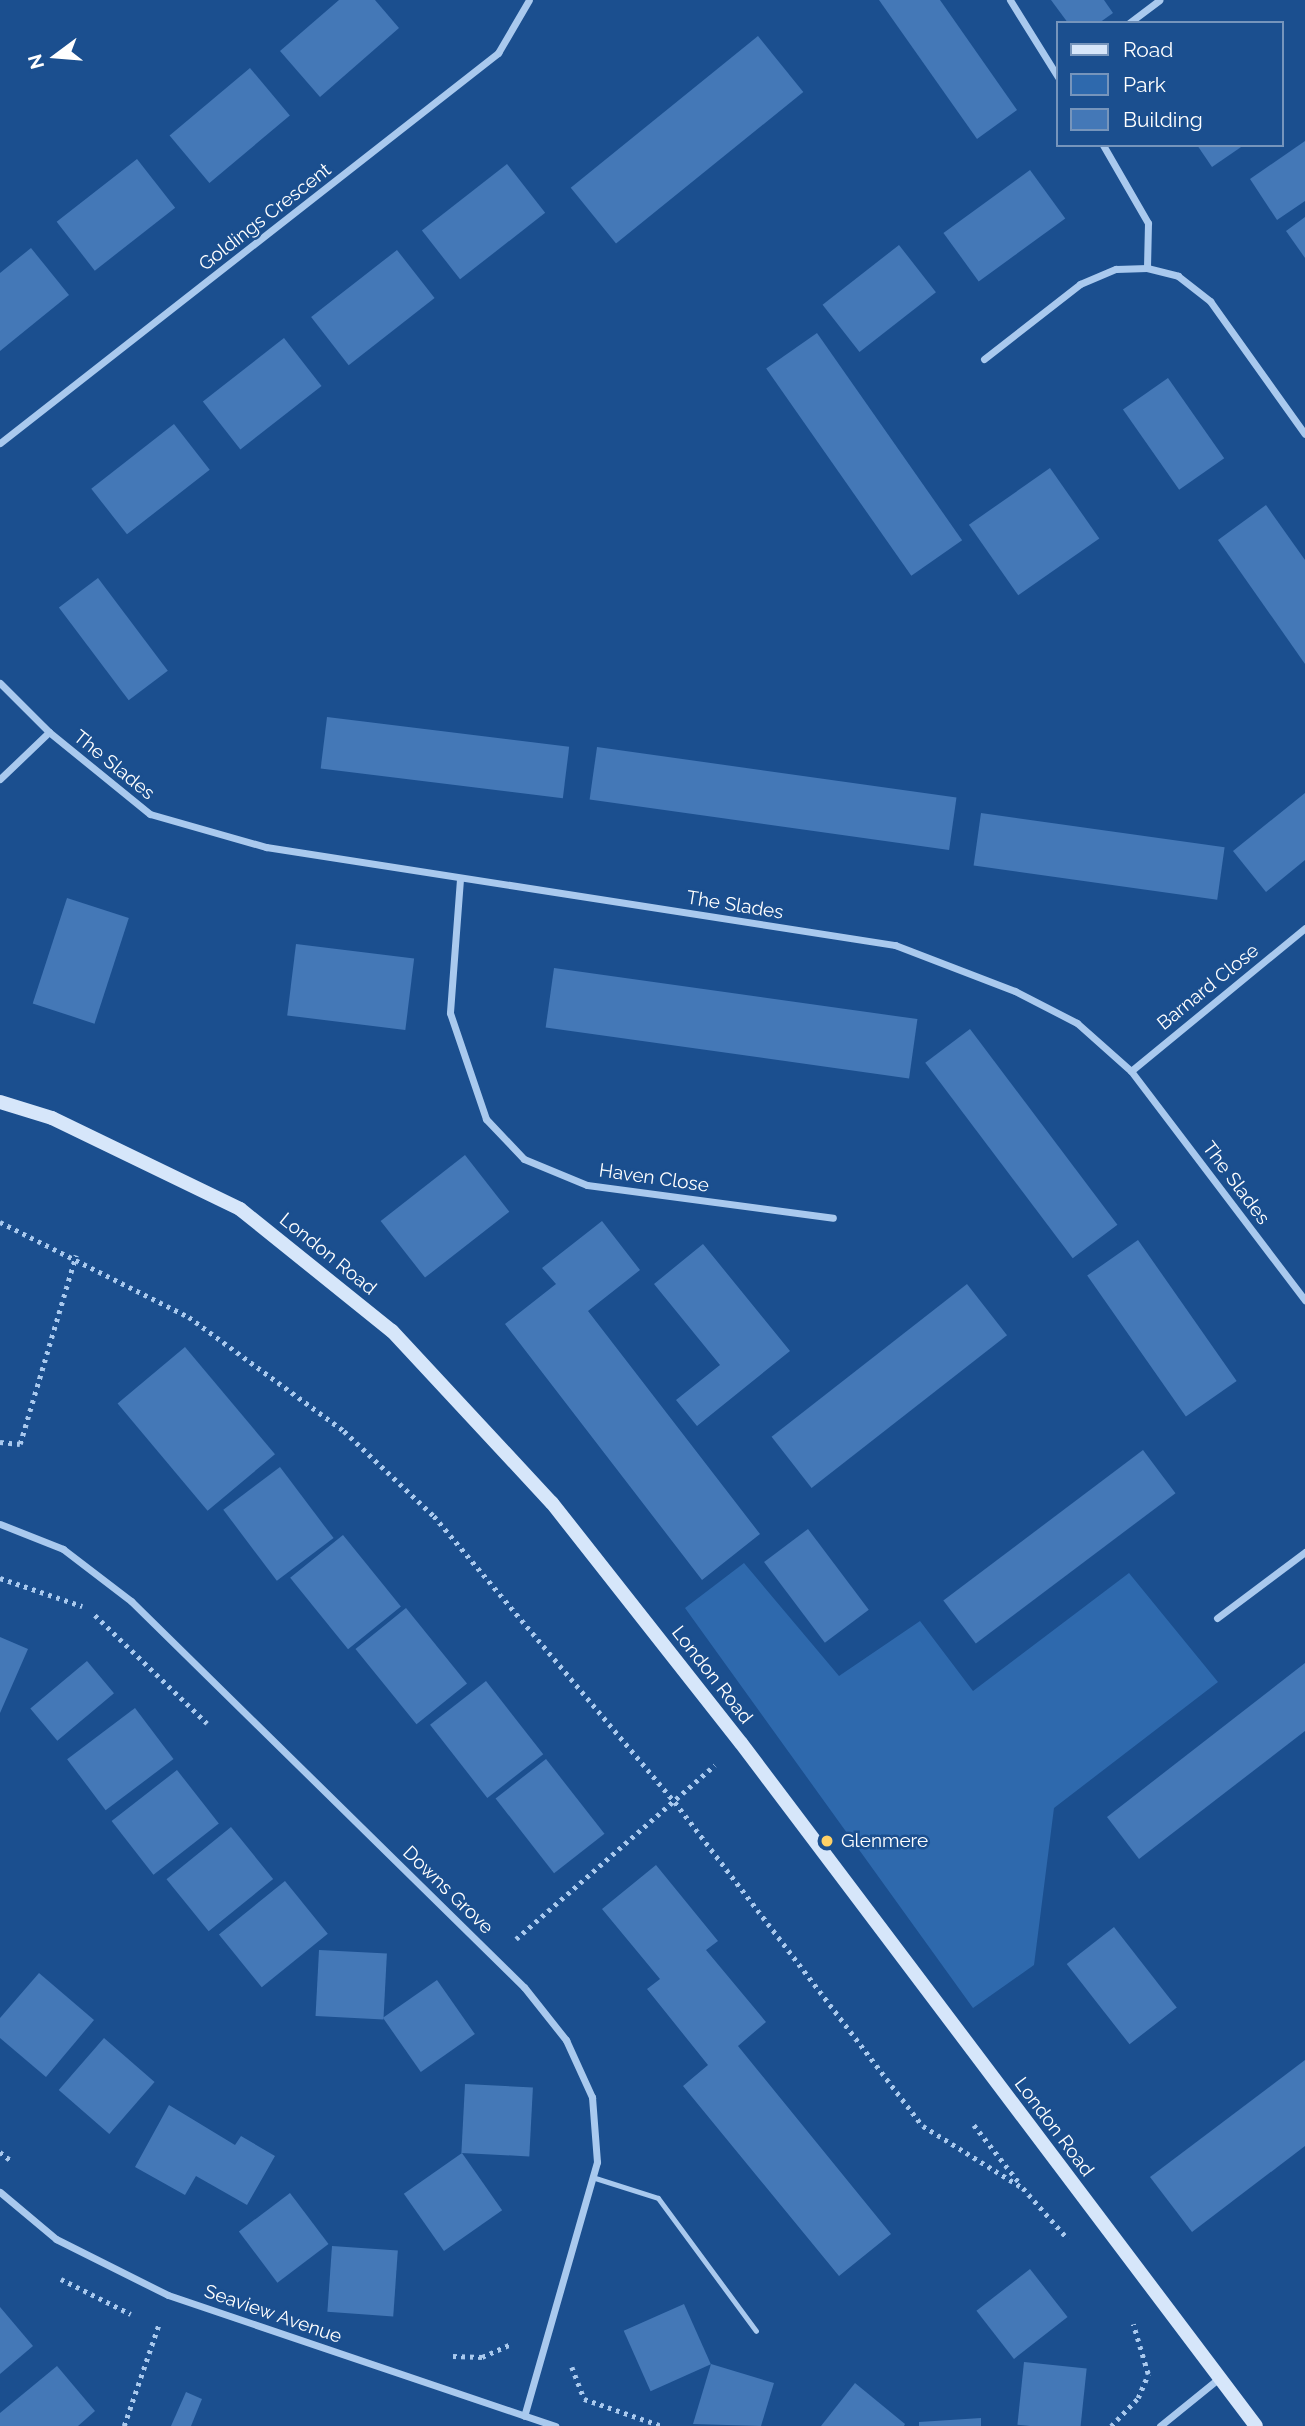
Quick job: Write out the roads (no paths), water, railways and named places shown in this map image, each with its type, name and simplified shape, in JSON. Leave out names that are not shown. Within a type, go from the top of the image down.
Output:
[{"type":"main road","name":"London Road","points":[[0,1102],[98,1139],[240,1209],[392,1331],[552,1503],[741,1743],[1256,2426]]},
{"type":"street","name":"Goldings Crescent","points":[[0,443],[498,53],[529,0]]},
{"type":"street","points":[[1010,0],[1056,74]]},
{"type":"street","points":[[1132,21],[1159,0]]},
{"type":"street","points":[[1104,147],[1148,223],[1147,268]]},
{"type":"street","points":[[984,359],[1080,284],[1116,270],[1147,268],[1178,276],[1210,301],[1305,434]]},
{"type":"street","name":"The Slades","points":[[0,683],[48,732],[150,814],[266,847],[895,945],[960,967],[1077,1023],[1131,1071],[1305,1300]]},
{"type":"street","points":[[0,779],[48,732]]},
{"type":"street","name":"Haven Close","points":[[460,879],[450,1013],[486,1119],[524,1159],[587,1185],[833,1218]]},
{"type":"street","name":"Barnard Close","points":[[1131,1071],[1305,928]]},
{"type":"street","name":"Downs Grove","points":[[0,1524],[63,1549],[131,1601],[495,1959],[566,2040],[592,2097],[592,2177],[524,2416]]},
{"type":"street","points":[[1217,1619],[1305,1552]]},
{"type":"street","name":"Seaview Avenue","points":[[0,2192],[56,2239],[168,2295],[555,2426]]},
{"type":"street","points":[[1160,2426],[1218,2379]]},
{"type":"lane","points":[[592,2177],[658,2198],[756,2331]]},
{"type":"place","name":"Glenmere","points":[[827,1841]]}]
